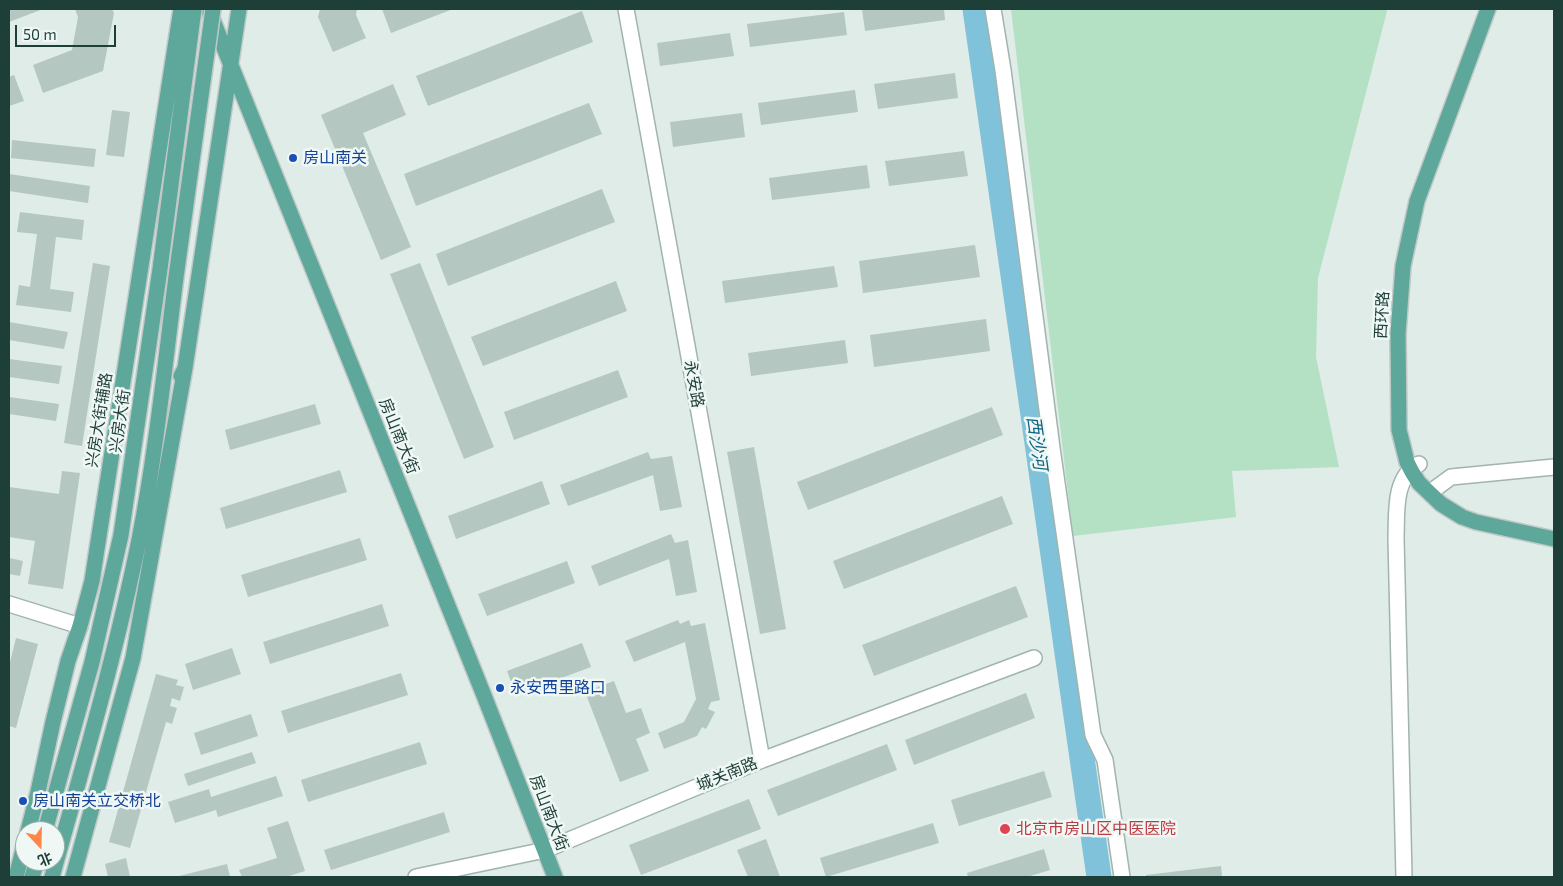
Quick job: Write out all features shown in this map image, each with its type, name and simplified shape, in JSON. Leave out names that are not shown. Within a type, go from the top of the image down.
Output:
[{"type":"main road","name":"兴房大街辅路","points":[[31,821],[68,661],[92,581],[181,9]]},
{"type":"main road","name":"兴房大街","points":[[48,821],[92,662],[121,535],[160,269],[194,9]]},
{"type":"main road","name":"房山南大街","points":[[208,9],[555,877]]},
{"type":"main road","points":[[52,877],[113,657],[139,538],[158,419],[213,9]]},
{"type":"main road","points":[[73,877],[132,658],[185,368],[239,9]]},
{"type":"main road","name":"西环路","points":[[1488,9],[1417,201],[1402,266],[1398,334],[1397,415],[1402,444],[1414,466],[1436,488],[1456,503],[1479,513],[1554,530]]},
{"type":"main road","name":"西环路","points":[[1498,9],[1439,160],[1424,207],[1410,286],[1407,327],[1406,408],[1414,466],[1419,483],[1441,504],[1462,517],[1476,522],[1554,539]]},
{"type":"main road","points":[[158,419],[185,368]]},
{"type":"main road","points":[[92,581],[92,662]]},
{"type":"main road","points":[[38,792],[66,756]]},
{"type":"street","name":"永安路","points":[[626,9],[762,760]]},
{"type":"street","points":[[993,9],[1003,70],[1052,448],[1093,735],[1105,760],[1122,877]]},
{"type":"street","points":[[1404,877],[1396,538],[1398,492],[1414,466]]},
{"type":"street","points":[[1436,488],[1451,477],[1554,467]]},
{"type":"street","points":[[9,604],[80,626]]},
{"type":"street","name":"城关南路","points":[[416,877],[545,850],[762,760],[1034,658]]},
{"type":"green space","points":[[1011,9],[1386,9],[1318,278],[1316,357],[1339,467],[1232,471],[1236,517],[1073,536]]},
{"type":"building","points":[[9,9],[43,9],[9,22]]},
{"type":"building","points":[[75,9],[112,9],[114,13],[103,71],[43,93],[33,65],[72,50],[78,17]]},
{"type":"building","points":[[320,9],[357,9],[356,15],[366,38],[333,52],[318,17]]},
{"type":"building","points":[[382,9],[453,9],[391,33]]},
{"type":"building","points":[[862,9],[944,9],[945,20],[865,31]]},
{"type":"building","points":[[582,11],[593,42],[428,106],[416,76]]},
{"type":"building","points":[[844,12],[847,35],[750,47],[747,24]]},
{"type":"building","points":[[730,33],[734,56],[660,66],[657,43]]},
{"type":"building","points":[[955,73],[958,98],[878,109],[874,84]]},
{"type":"building","points":[[14,75],[24,101],[9,106],[9,77]]},
{"type":"building","points":[[393,84],[406,115],[363,133],[411,247],[381,260],[321,115]]},
{"type":"building","points":[[855,90],[858,112],[761,125],[758,103]]},
{"type":"building","points":[[589,103],[602,134],[416,206],[404,174]]},
{"type":"building","points":[[112,110],[130,112],[124,157],[106,155]]},
{"type":"building","points":[[742,113],[745,137],[673,147],[670,122]]},
{"type":"building","points":[[12,140],[96,149],[94,167],[11,158]]},
{"type":"building","points":[[964,151],[968,176],[889,186],[885,161]]},
{"type":"building","points":[[867,165],[870,188],[772,200],[769,178]]},
{"type":"building","points":[[9,174],[90,186],[88,203],[9,191]]},
{"type":"building","points":[[602,189],[615,222],[448,286],[436,254]]},
{"type":"building","points":[[20,212],[84,220],[82,240],[56,237],[50,289],[74,292],[71,312],[16,305],[19,285],[30,287],[37,234],[17,232]]},
{"type":"building","points":[[975,245],[980,277],[863,293],[859,261]]},
{"type":"building","points":[[93,263],[110,266],[82,446],[64,443]]},
{"type":"building","points":[[420,263],[494,447],[464,459],[390,274]]},
{"type":"building","points":[[834,266],[838,287],[725,303],[722,281]]},
{"type":"building","points":[[616,281],[627,311],[483,366],[471,337]]},
{"type":"building","points":[[986,319],[990,351],[874,367],[870,335]]},
{"type":"building","points":[[9,322],[68,332],[64,349],[9,340]]},
{"type":"building","points":[[845,340],[848,363],[751,376],[748,353]]},
{"type":"building","points":[[9,359],[62,366],[59,384],[9,377]]},
{"type":"building","points":[[618,370],[628,397],[514,440],[504,412]]},
{"type":"building","points":[[9,397],[59,404],[56,421],[9,414]]},
{"type":"building","points":[[315,404],[321,424],[230,450],[225,430]]},
{"type":"building","points":[[992,407],[1003,435],[808,510],[797,482]]},
{"type":"building","points":[[754,447],[786,629],[760,634],[727,452]]},
{"type":"building","points":[[648,452],[651,459],[672,456],[682,507],[660,511],[653,475],[568,506],[560,485]]},
{"type":"building","points":[[340,470],[347,492],[226,529],[220,508]]},
{"type":"building","points":[[62,471],[80,473],[63,589],[28,584],[35,541],[9,537],[9,487],[59,494]]},
{"type":"building","points":[[542,481],[550,504],[456,539],[448,516]]},
{"type":"building","points":[[1002,496],[1013,524],[844,589],[833,561]]},
{"type":"building","points":[[671,534],[675,543],[688,540],[697,592],[676,596],[669,559],[599,586],[591,566]]},
{"type":"building","points":[[360,538],[367,560],[248,597],[241,575]]},
{"type":"building","points":[[9,558],[23,561],[20,576],[9,574]]},
{"type":"building","points":[[567,561],[575,583],[487,616],[478,594]]},
{"type":"building","points":[[1016,586],[1028,617],[874,676],[862,645]]},
{"type":"building","points":[[382,604],[389,626],[270,664],[263,642]]},
{"type":"building","points":[[678,620],[680,624],[689,620],[691,626],[705,623],[720,700],[711,702],[708,709],[715,712],[706,729],[702,727],[697,736],[664,749],[658,733],[684,722],[696,699],[685,642],[634,662],[625,641]]},
{"type":"building","points":[[16,638],[38,644],[16,728],[9,726],[9,666]]},
{"type":"building","points":[[582,643],[591,667],[516,695],[507,671]]},
{"type":"building","points":[[232,648],[241,674],[193,690],[185,664]]},
{"type":"building","points":[[401,673],[408,695],[288,733],[281,711]]},
{"type":"building","points":[[156,674],[178,680],[176,685],[184,687],[180,701],[172,698],[170,706],[177,708],[172,724],[166,722],[130,848],[109,842]]},
{"type":"building","points":[[614,681],[626,713],[641,708],[650,733],[636,739],[649,771],[620,782],[585,692]]},
{"type":"building","points":[[1026,693],[1035,718],[914,765],[905,740]]},
{"type":"building","points":[[251,714],[258,736],[201,755],[194,733]]},
{"type":"building","points":[[420,742],[427,764],[308,802],[301,780]]},
{"type":"building","points":[[887,744],[897,770],[778,816],[767,790]]},
{"type":"building","points":[[252,752],[256,763],[188,786],[184,774]]},
{"type":"building","points":[[1044,771],[1052,797],[959,826],[951,800]]},
{"type":"building","points":[[276,776],[283,796],[218,817],[216,810],[175,823],[168,802],[209,789],[211,797]]},
{"type":"building","points":[[749,799],[761,829],[641,875],[629,845]]},
{"type":"building","points":[[444,812],[450,832],[331,870],[324,850]]},
{"type":"building","points":[[288,821],[305,871],[286,877],[242,877],[239,870],[277,858],[267,828]]},
{"type":"building","points":[[933,823],[939,843],[826,877],[820,858]]},
{"type":"building","points":[[766,839],[780,877],[748,877],[737,850]]},
{"type":"building","points":[[1044,849],[1050,870],[1027,877],[968,877],[967,873]]},
{"type":"building","points":[[126,858],[130,877],[108,877],[105,864]]},
{"type":"building","points":[[227,864],[230,877],[175,877]]},
{"type":"building","points":[[1221,866],[1222,877],[1146,877],[1146,875]]},
{"type":"waterway","name":"西沙河","points":[[975,9],[1099,877]]},
{"type":"place","name":"房山南关","points":[[293,158]]},
{"type":"place","name":"永安西里路口","points":[[500,688]]},
{"type":"place","name":"房山南关立交桥北","points":[[23,801]]},
{"type":"place","name":"北京市房山区中医医院","points":[[1005,829]]}]
